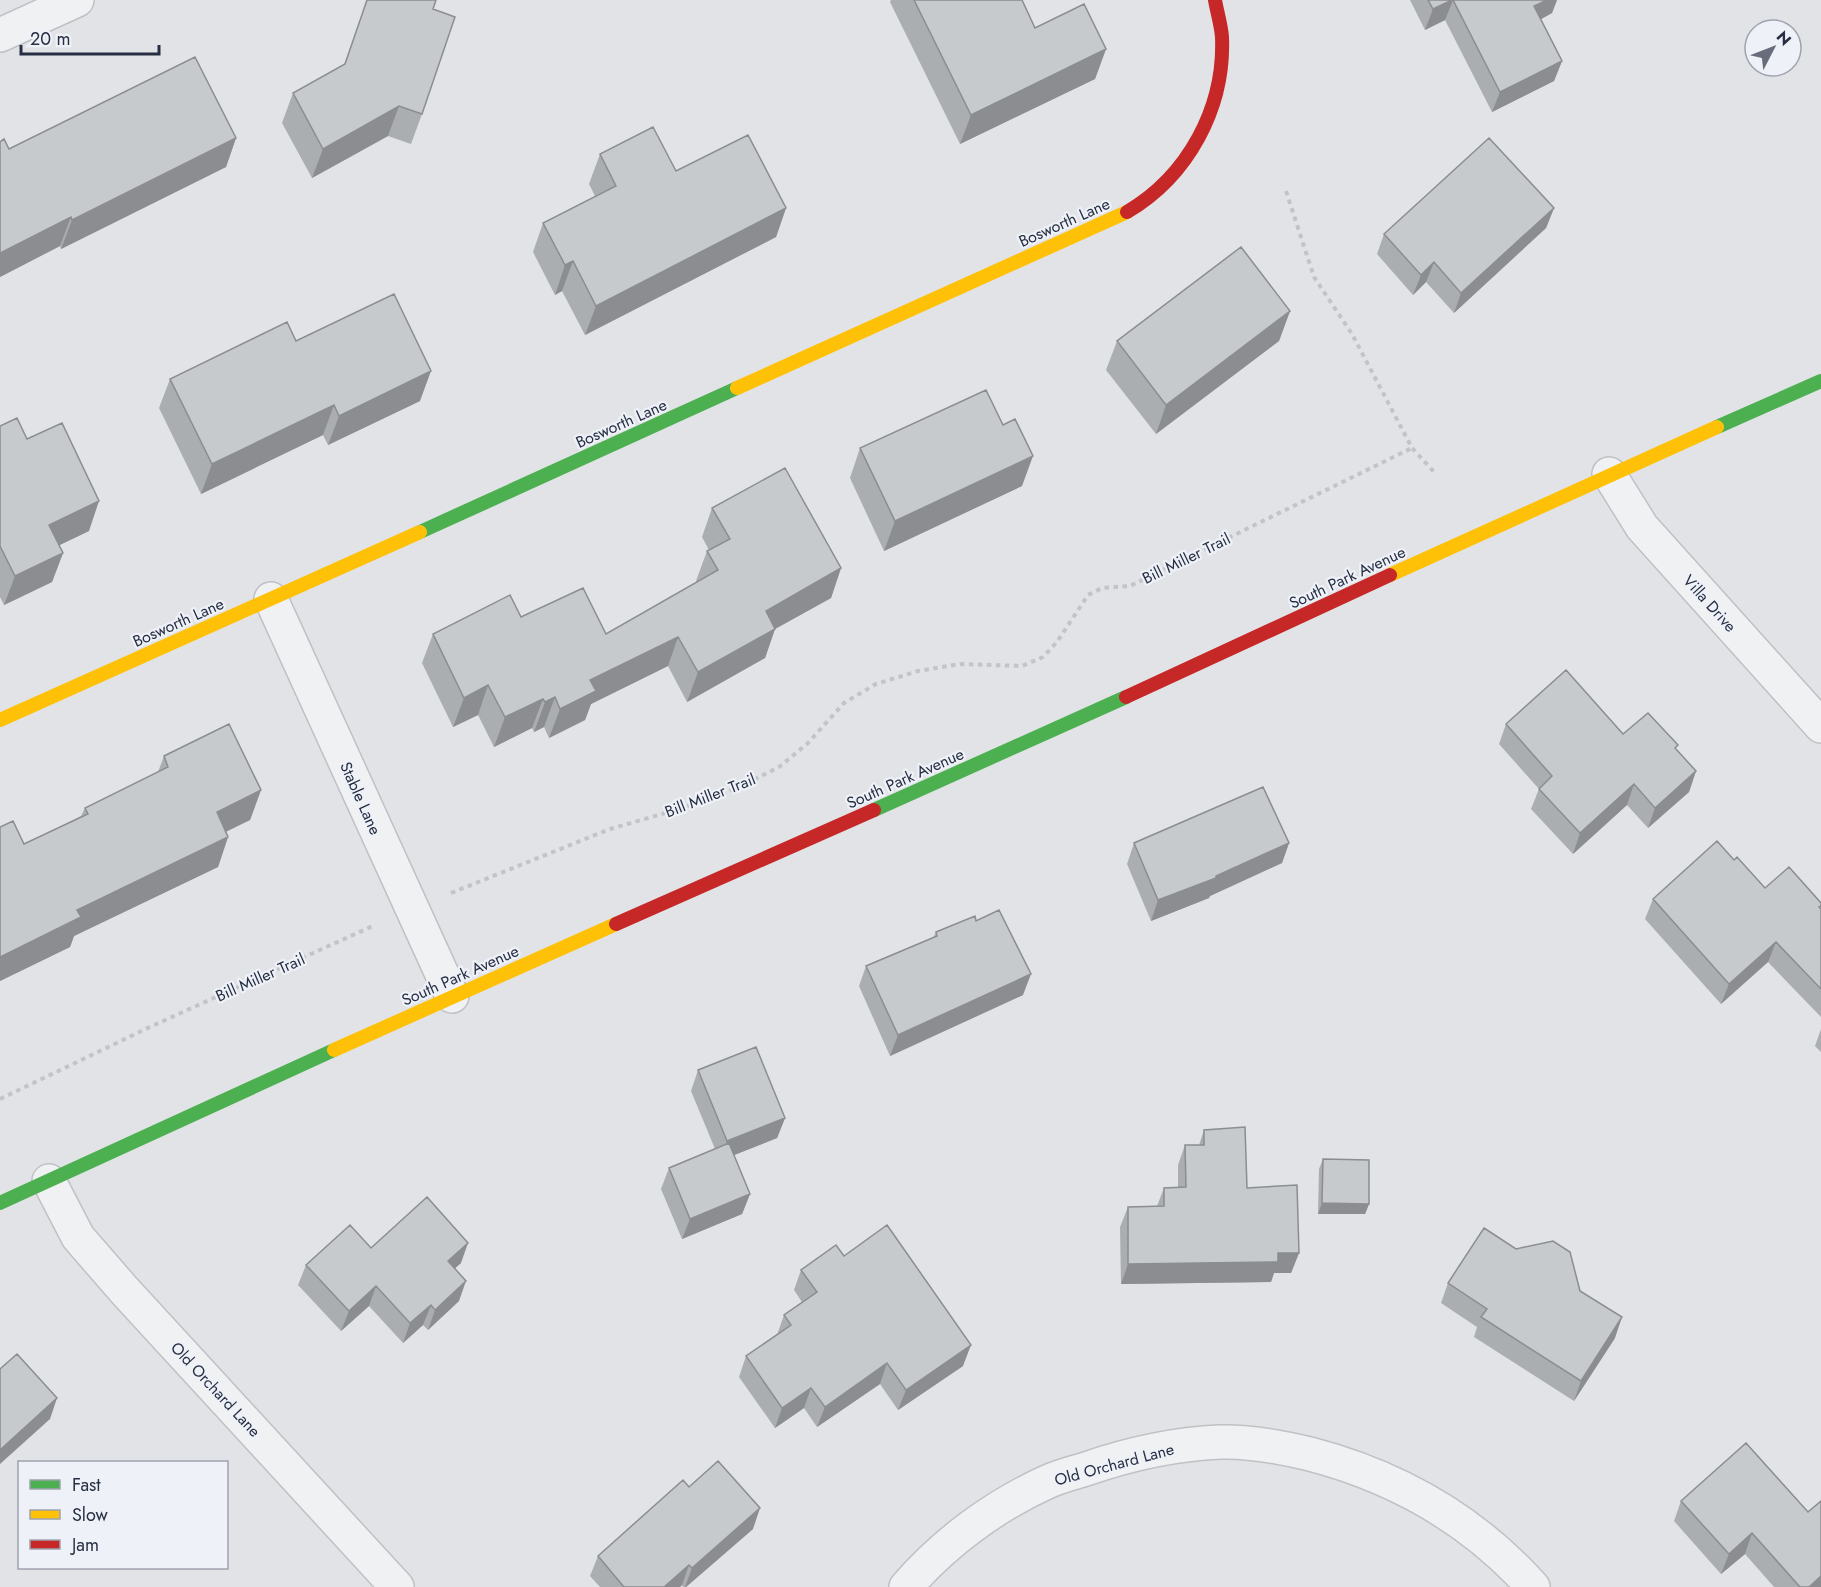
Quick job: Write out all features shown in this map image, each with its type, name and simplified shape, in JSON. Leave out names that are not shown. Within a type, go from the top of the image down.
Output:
[{"type":"main road","name":"Bosworth Lane","points":[[0,720],[1129,211],[1168,180],[1193,149],[1213,104],[1218,86],[1222,36],[1215,0]]},
{"type":"main road","name":"South Park Avenue","points":[[0,1203],[452,996],[1030,741],[1609,474],[1821,381]]},
{"type":"street","points":[[0,35],[77,0]]},
{"type":"street","name":"Villa Drive","points":[[1609,474],[1642,527],[1821,726]]},
{"type":"street","name":"Stable Lane","points":[[271,599],[452,996]]},
{"type":"street","name":"Old Orchard Lane","points":[[49,1181],[78,1237],[397,1587]]},
{"type":"street","name":"Old Orchard Lane","points":[[906,1587],[923,1567],[960,1536],[1000,1508],[1048,1481],[1141,1453],[1174,1446],[1221,1442],[1292,1450],[1336,1461],[1376,1475],[1454,1516],[1488,1543],[1533,1587]]},
{"type":"path","points":[[1286,191],[1314,277],[1352,334],[1412,448],[1435,472]]},
{"type":"path","name":"Bill Miller Trail","points":[[0,1099],[152,1026],[412,909],[610,829],[679,809],[737,788],[779,767],[807,744],[844,704],[876,684],[918,671],[960,664],[1022,666],[1043,657],[1057,642],[1088,595],[1102,588],[1130,586],[1412,448]]},
{"type":"building","points":[[367,0],[436,0],[433,9],[455,17],[422,114],[399,106],[323,149],[293,93],[345,64]]},
{"type":"building","points":[[914,0],[1022,0],[1035,28],[1084,4],[1106,49],[971,115]]},
{"type":"building","points":[[1428,0],[1452,0],[1433,9]]},
{"type":"building","points":[[1453,0],[1547,0],[1534,6],[1562,61],[1500,92]]},
{"type":"building","points":[[195,57],[236,138],[72,220],[71,217],[0,253],[0,142],[4,139],[9,149]]},
{"type":"building","points":[[653,127],[676,171],[748,135],[786,208],[596,306],[573,261],[565,265],[543,223],[616,186],[600,154]]},
{"type":"building","points":[[1489,138],[1554,208],[1461,293],[1434,262],[1421,275],[1384,234]]},
{"type":"building","points":[[1241,247],[1290,311],[1166,405],[1117,341]]},
{"type":"building","points":[[394,294],[431,371],[339,416],[334,405],[212,464],[170,379],[287,322],[296,341]]},
{"type":"building","points":[[986,390],[1003,425],[1015,419],[1033,456],[895,521],[860,448]]},
{"type":"building","points":[[17,418],[27,439],[62,423],[99,501],[49,525],[63,553],[15,576],[0,546],[0,426]]},
{"type":"building","points":[[785,468],[841,568],[766,611],[775,629],[698,672],[678,637],[590,680],[596,691],[560,709],[555,697],[545,702],[543,699],[505,717],[488,685],[464,698],[433,634],[510,595],[521,617],[583,588],[606,634],[718,570],[707,551],[730,539],[712,508]]},
{"type":"building","points":[[1566,670],[1623,734],[1648,713],[1678,745],[1675,748],[1696,771],[1655,808],[1634,784],[1580,833],[1539,789],[1552,776],[1506,724]]},
{"type":"building","points":[[229,724],[261,790],[217,812],[228,837],[77,910],[81,917],[0,957],[0,827],[13,821],[24,844],[88,814],[85,808],[168,767],[164,756]]},
{"type":"building","points":[[1263,787],[1289,843],[1216,876],[1216,878],[1158,900],[1134,843]]},
{"type":"building","points":[[1717,841],[1734,860],[1737,857],[1765,888],[1789,867],[1821,903],[1819,907],[1821,909],[1821,989],[1776,942],[1729,984],[1653,899]]},
{"type":"building","points":[[999,910],[1031,974],[898,1035],[866,966],[937,936],[936,932],[975,916],[976,921]]},
{"type":"building","points":[[756,1047],[785,1118],[727,1141],[698,1070]]},
{"type":"building","points":[[1245,1127],[1247,1188],[1297,1185],[1299,1253],[1278,1253],[1278,1262],[1128,1264],[1128,1207],[1164,1206],[1164,1188],[1186,1187],[1185,1145],[1204,1145],[1204,1130]]},
{"type":"building","points":[[729,1143],[750,1194],[690,1219],[669,1168]]},
{"type":"building","points":[[1323,1159],[1369,1160],[1369,1204],[1322,1203]]},
{"type":"building","points":[[427,1197],[468,1243],[448,1261],[466,1281],[435,1310],[431,1305],[410,1323],[376,1286],[349,1311],[306,1265],[350,1225],[371,1248]]},
{"type":"building","points":[[887,1225],[971,1345],[906,1390],[887,1363],[825,1407],[811,1388],[782,1408],[746,1356],[791,1325],[784,1315],[817,1292],[801,1270],[836,1245],[844,1256]]},
{"type":"building","points":[[1484,1228],[1516,1249],[1553,1241],[1570,1252],[1580,1291],[1622,1317],[1581,1381],[1481,1317],[1487,1309],[1448,1283]]},
{"type":"building","points":[[17,1354],[57,1398],[0,1450],[0,1369]]},
{"type":"building","points":[[1746,1443],[1808,1512],[1821,1501],[1821,1576],[1809,1587],[1800,1587],[1752,1533],[1729,1554],[1681,1501]]},
{"type":"building","points":[[718,1461],[760,1508],[692,1568],[689,1565],[664,1587],[624,1587],[598,1556],[683,1480],[689,1487]]},
{"type":"traffic: fast","points":[[1717,427],[1821,381]]},
{"type":"traffic: fast","points":[[420,532],[737,388]]},
{"type":"traffic: fast","points":[[874,810],[1126,697]]},
{"type":"traffic: fast","points":[[0,1203],[334,1050]]},
{"type":"traffic: slow","points":[[737,388],[1127,212]]},
{"type":"traffic: slow","points":[[1390,575],[1717,427]]},
{"type":"traffic: slow","points":[[0,720],[420,532]]},
{"type":"traffic: slow","points":[[334,1050],[616,924]]},
{"type":"traffic: jam","points":[[1127,212],[1149,197],[1185,160],[1199,138],[1209,114],[1217,89],[1221,63],[1222,37],[1215,0]]},
{"type":"traffic: jam","points":[[1126,697],[1390,575]]},
{"type":"traffic: jam","points":[[616,924],[874,810]]}]
